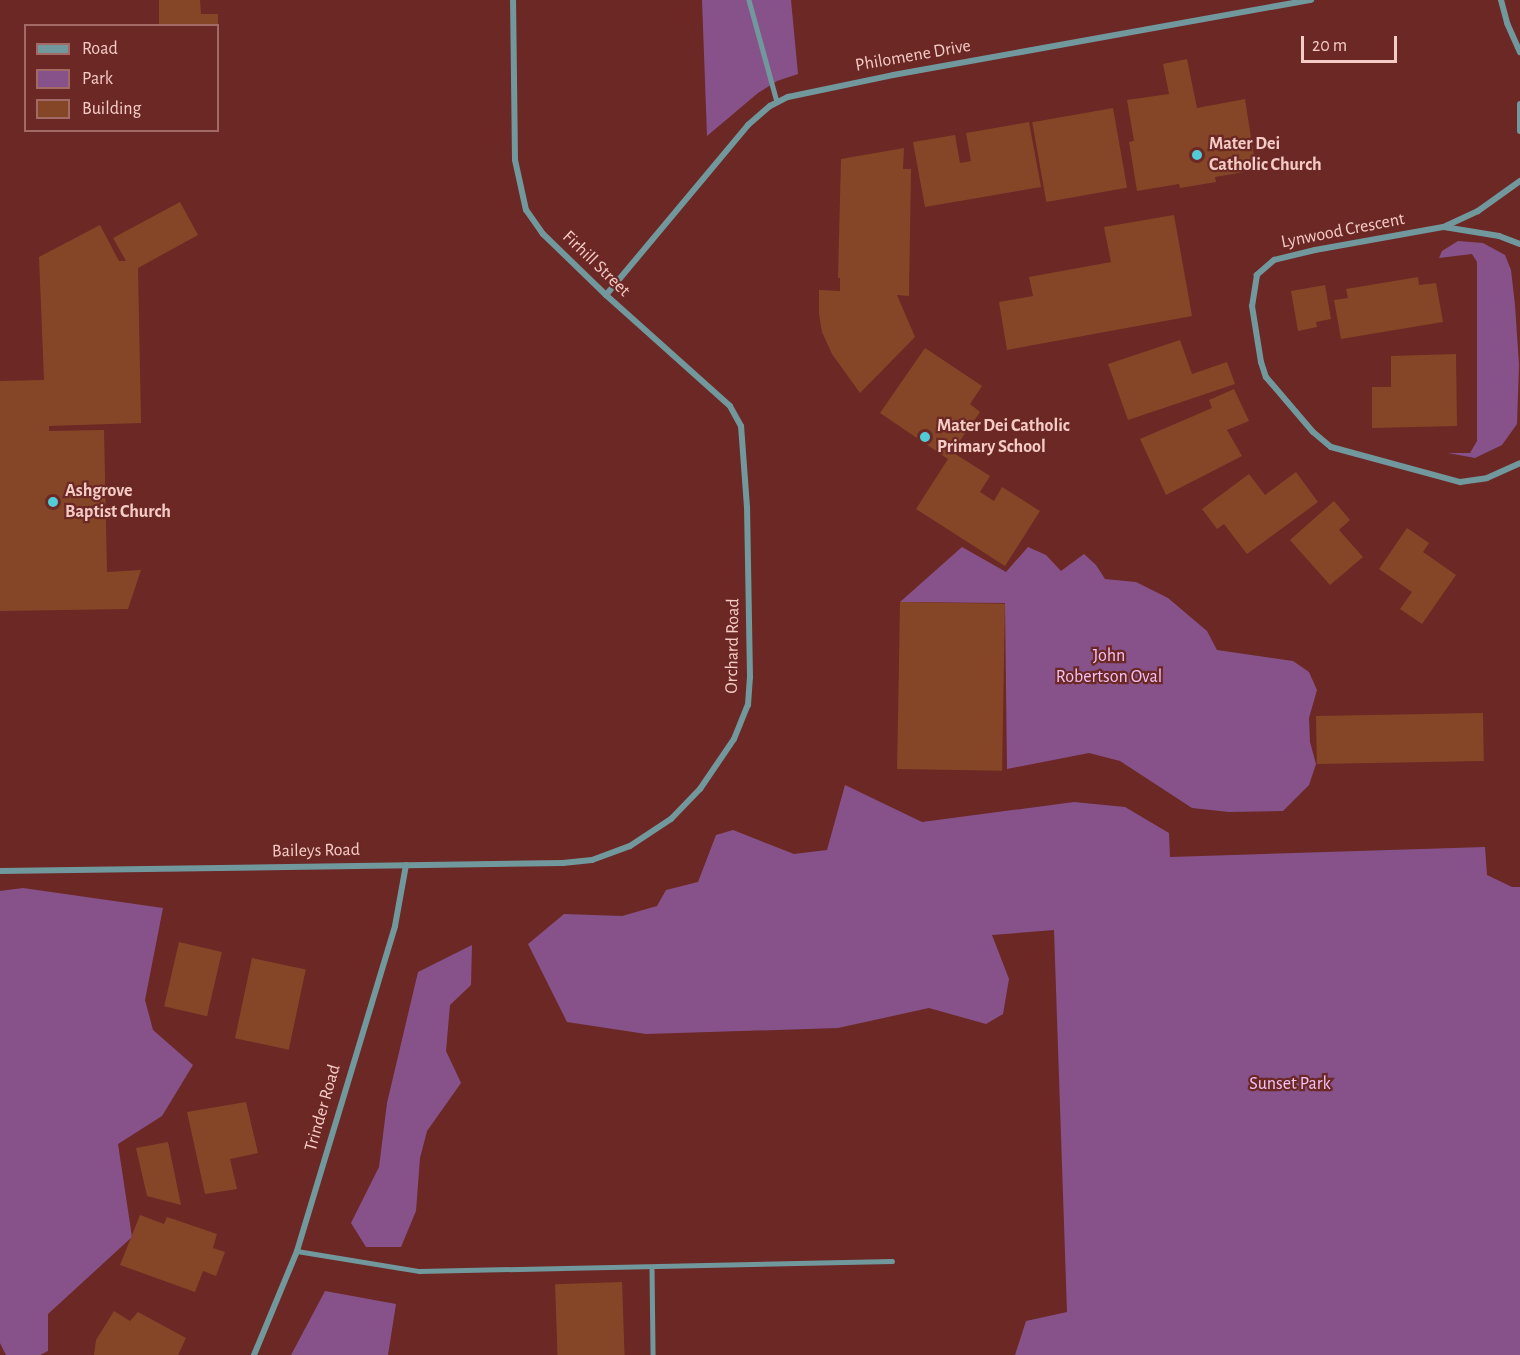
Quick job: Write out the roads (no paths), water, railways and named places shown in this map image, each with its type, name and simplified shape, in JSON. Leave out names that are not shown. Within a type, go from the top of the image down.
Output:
[{"type":"street","name":"Firhill Street","points":[[513,0],[515,151],[521,195],[533,222],[606,295],[733,410],[742,432],[747,507]]},
{"type":"street","name":"Philomene Drive","points":[[606,295],[748,125],[777,102],[800,92],[1311,0]]},
{"type":"street","points":[[1502,0],[1507,23],[1520,52]]},
{"type":"street","points":[[1520,104],[1520,130]]},
{"type":"street","name":"Lynwood Crescent","points":[[1520,181],[1478,211],[1443,227],[1287,255],[1264,266],[1255,279],[1252,299],[1262,367],[1272,386],[1313,432],[1338,450],[1468,483],[1497,475],[1520,463]]},
{"type":"street","name":"Lynwood Crescent","points":[[1443,227],[1498,236],[1520,244]]},
{"type":"street","name":"Orchard Road","points":[[630,846],[659,828],[693,797],[719,765],[744,718],[748,698],[750,649],[747,507]]},
{"type":"street","name":"Baileys Road","points":[[0,872],[577,862],[607,856],[630,846]]},
{"type":"street","name":"Trinder Road","points":[[254,1355],[297,1251],[395,926],[406,865]]},
{"type":"lane","points":[[749,0],[777,102]]},
{"type":"lane","points":[[297,1251],[419,1270],[892,1261]]},
{"type":"lane","points":[[652,1267],[653,1355]]},
{"type":"place","name":"Mater Dei Catholic Church","points":[[1197,155]]},
{"type":"place","name":"Mater Dei Catholic Primary School","points":[[925,437]]},
{"type":"place","name":"Ashgrove Baptist Church","points":[[53,502]]},
{"type":"park label","name":"John Robertson Oval","points":[[1109,667]]},
{"type":"park label","name":"Sunset Park","points":[[1290,1084]]}]
